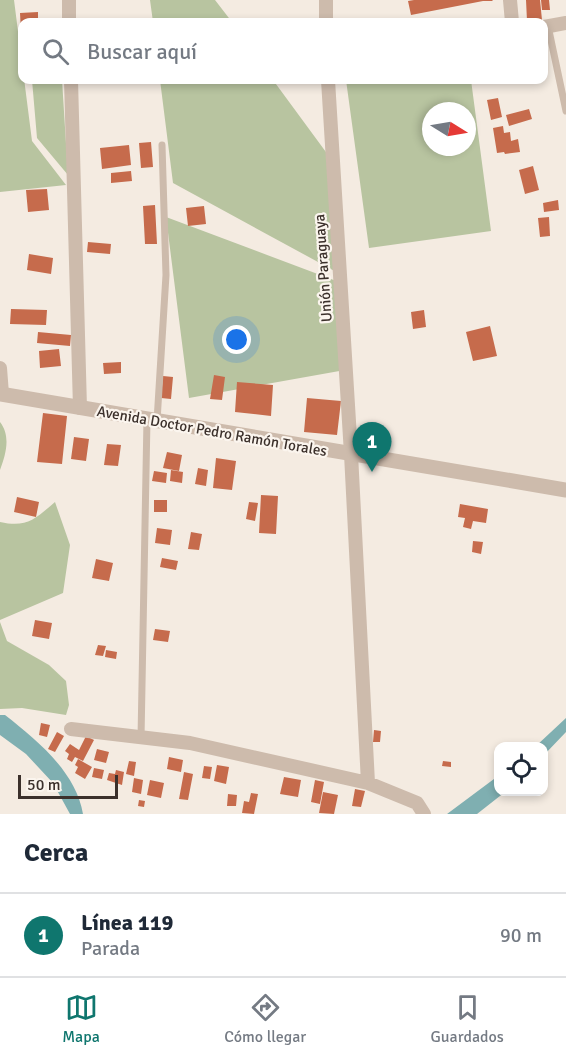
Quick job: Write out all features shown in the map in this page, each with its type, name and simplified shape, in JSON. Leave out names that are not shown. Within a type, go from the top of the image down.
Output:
[{"type":"street","points":[[69,0],[69,18]]},
{"type":"street","points":[[326,0],[326,18]]},
{"type":"street","points":[[510,0],[512,18]]},
{"type":"street","points":[[548,27],[566,23]]},
{"type":"street","points":[[71,84],[80,408]]},
{"type":"street","name":"Unión Paraguaya","points":[[328,84],[368,783]]},
{"type":"street","points":[[0,368],[1,394]]},
{"type":"street","name":"Avenida Doctor Pedro Ramón Torales","points":[[1,394],[566,490]]},
{"type":"street","points":[[71,729],[190,743],[368,783],[420,808]]},
{"type":"lane","points":[[548,35],[566,111]]},
{"type":"lane","points":[[141,738],[152,420],[166,275],[162,145]]},
{"type":"green space","points":[[0,0],[14,0],[18,31],[18,84],[25,84],[32,141],[66,185],[0,192]]},
{"type":"green space","points":[[150,0],[215,0],[229,18],[152,18]]},
{"type":"green space","points":[[32,84],[62,84],[68,175],[37,138]]},
{"type":"green space","points":[[161,84],[276,84],[334,163],[340,274],[173,183]]},
{"type":"green space","points":[[347,84],[472,84],[474,102],[422,102],[422,156],[476,156],[476,118],[491,231],[369,248]]},
{"type":"green space","points":[[166,217],[339,282],[345,370],[189,398]]},
{"type":"green space","points":[[0,422],[5,433],[6,451],[0,470]]},
{"type":"green space","points":[[55,502],[70,545],[63,593],[0,620],[0,522],[17,524],[30,521]]},
{"type":"green space","points":[[0,622],[7,641],[49,665],[66,681],[69,705],[66,715],[22,708],[0,709]]},
{"type":"water","points":[[0,715],[5,715],[42,746],[64,771],[79,799],[83,814],[70,814],[53,783],[26,754],[0,735]]},
{"type":"water","points":[[566,718],[566,732],[548,751],[548,742],[540,742]]},
{"type":"water","points":[[494,779],[494,796],[500,796],[477,814],[447,814]]},
{"type":"building","points":[[526,0],[540,0],[542,18],[527,18]]},
{"type":"building","points":[[541,0],[549,0],[550,10],[542,10]]},
{"type":"building","points":[[408,1],[493,1],[411,15]]},
{"type":"building","points":[[38,12],[38,18],[20,18],[20,13]]},
{"type":"building","points":[[498,98],[502,117],[491,120],[487,100]]},
{"type":"building","points":[[529,109],[532,119],[509,126],[506,115]]},
{"type":"building","points":[[503,126],[504,133],[510,132],[511,141],[518,139],[520,152],[497,153],[493,128]]},
{"type":"building","points":[[151,142],[153,167],[141,168],[139,143]]},
{"type":"building","points":[[129,145],[131,165],[102,169],[100,148]]},
{"type":"building","points":[[533,166],[539,190],[525,194],[519,170]]},
{"type":"building","points":[[131,171],[132,181],[111,183],[111,173]]},
{"type":"building","points":[[47,189],[49,210],[28,212],[26,190]]},
{"type":"building","points":[[558,200],[559,210],[544,212],[543,203]]},
{"type":"building","points":[[155,205],[157,244],[145,244],[143,206]]},
{"type":"building","points":[[204,206],[206,224],[188,226],[186,208]]},
{"type":"building","points":[[549,217],[550,236],[540,237],[538,218]]},
{"type":"building","points":[[88,242],[111,244],[110,254],[87,252]]},
{"type":"building","points":[[29,254],[53,258],[51,274],[27,270]]},
{"type":"building","points":[[11,309],[47,310],[46,325],[10,324]]},
{"type":"building","points":[[424,310],[426,327],[413,329],[411,312]]},
{"type":"building","points":[[490,326],[497,356],[473,361],[466,332]]},
{"type":"building","points":[[38,332],[71,335],[70,346],[37,343]]},
{"type":"building","points":[[59,349],[61,366],[40,368],[39,351]]},
{"type":"building","points":[[121,362],[121,373],[104,374],[103,363]]},
{"type":"building","points":[[214,375],[225,377],[222,400],[210,399]]},
{"type":"building","points":[[163,376],[173,377],[171,399],[161,398]]},
{"type":"building","points":[[237,382],[273,385],[271,416],[235,412]]},
{"type":"building","points":[[307,398],[341,401],[337,435],[304,432]]},
{"type":"building","points":[[43,413],[67,416],[62,464],[37,462]]},
{"type":"building","points":[[74,437],[89,439],[86,461],[71,459]]},
{"type":"building","points":[[107,444],[121,445],[118,466],[104,465]]},
{"type":"building","points":[[167,452],[182,455],[179,471],[163,468]]},
{"type":"building","points":[[216,458],[236,461],[232,490],[213,488]]},
{"type":"building","points":[[198,468],[208,470],[206,486],[195,484]]},
{"type":"building","points":[[171,470],[183,472],[182,483],[170,481]]},
{"type":"building","points":[[154,471],[167,473],[166,483],[152,481]]},
{"type":"building","points":[[261,495],[278,496],[276,534],[259,533]]},
{"type":"building","points":[[17,497],[39,502],[36,517],[14,512]]},
{"type":"building","points":[[154,500],[167,500],[167,512],[154,512]]},
{"type":"building","points":[[249,502],[258,503],[255,521],[246,519]]},
{"type":"building","points":[[460,504],[488,509],[486,523],[473,521],[471,529],[463,527],[465,518],[458,517]]},
{"type":"building","points":[[157,528],[172,530],[170,545],[155,543]]},
{"type":"building","points":[[191,532],[202,534],[199,550],[188,549]]},
{"type":"building","points":[[473,541],[483,542],[481,554],[472,552]]},
{"type":"building","points":[[162,558],[178,561],[176,570],[160,567]]},
{"type":"building","points":[[96,559],[113,563],[109,581],[92,578]]},
{"type":"building","points":[[35,620],[52,623],[49,639],[32,636]]},
{"type":"building","points":[[155,629],[170,631],[168,642],[153,640]]},
{"type":"building","points":[[98,645],[106,646],[103,656],[95,655]]},
{"type":"building","points":[[106,650],[117,652],[116,659],[105,657]]},
{"type":"building","points":[[41,723],[50,725],[47,737],[39,735]]},
{"type":"building","points":[[374,730],[381,731],[380,742],[373,742]]},
{"type":"building","points":[[57,732],[64,736],[55,752],[48,749]]},
{"type":"building","points":[[86,736],[94,740],[83,761],[75,757],[72,762],[67,759],[69,754],[65,751],[70,744],[79,750]]},
{"type":"building","points":[[97,749],[109,752],[106,763],[94,760]]},
{"type":"building","points":[[169,757],[183,760],[181,772],[167,769]]},
{"type":"building","points":[[78,759],[92,767],[85,779],[75,773]]},
{"type":"building","points":[[129,761],[136,762],[134,776],[126,774]]},
{"type":"building","points":[[443,761],[451,762],[451,767],[442,766]]},
{"type":"building","points":[[217,765],[229,767],[226,784],[214,781]]},
{"type":"building","points":[[204,766],[212,767],[210,779],[202,778]]},
{"type":"building","points":[[94,768],[104,770],[102,779],[92,777]]},
{"type":"building","points":[[116,770],[124,772],[122,785],[107,780],[109,773],[115,774]]},
{"type":"building","points":[[184,772],[193,774],[188,800],[179,799]]},
{"type":"building","points":[[284,777],[301,780],[298,797],[280,794]]},
{"type":"building","points":[[134,778],[143,780],[141,794],[132,792]]},
{"type":"building","points":[[150,780],[164,783],[161,798],[147,795]]},
{"type":"building","points":[[315,780],[324,782],[320,804],[311,802]]},
{"type":"building","points":[[355,789],[365,791],[361,807],[352,806]]},
{"type":"building","points":[[323,792],[338,795],[334,814],[319,813]]},
{"type":"building","points":[[251,793],[258,794],[254,814],[242,813],[244,801],[249,802]]},
{"type":"building","points":[[228,794],[237,795],[236,806],[227,806]]},
{"type":"building","points":[[139,800],[145,801],[144,807],[138,806]]},
{"type":"place","name":"Línea 119","points":[[372,472]]}]
